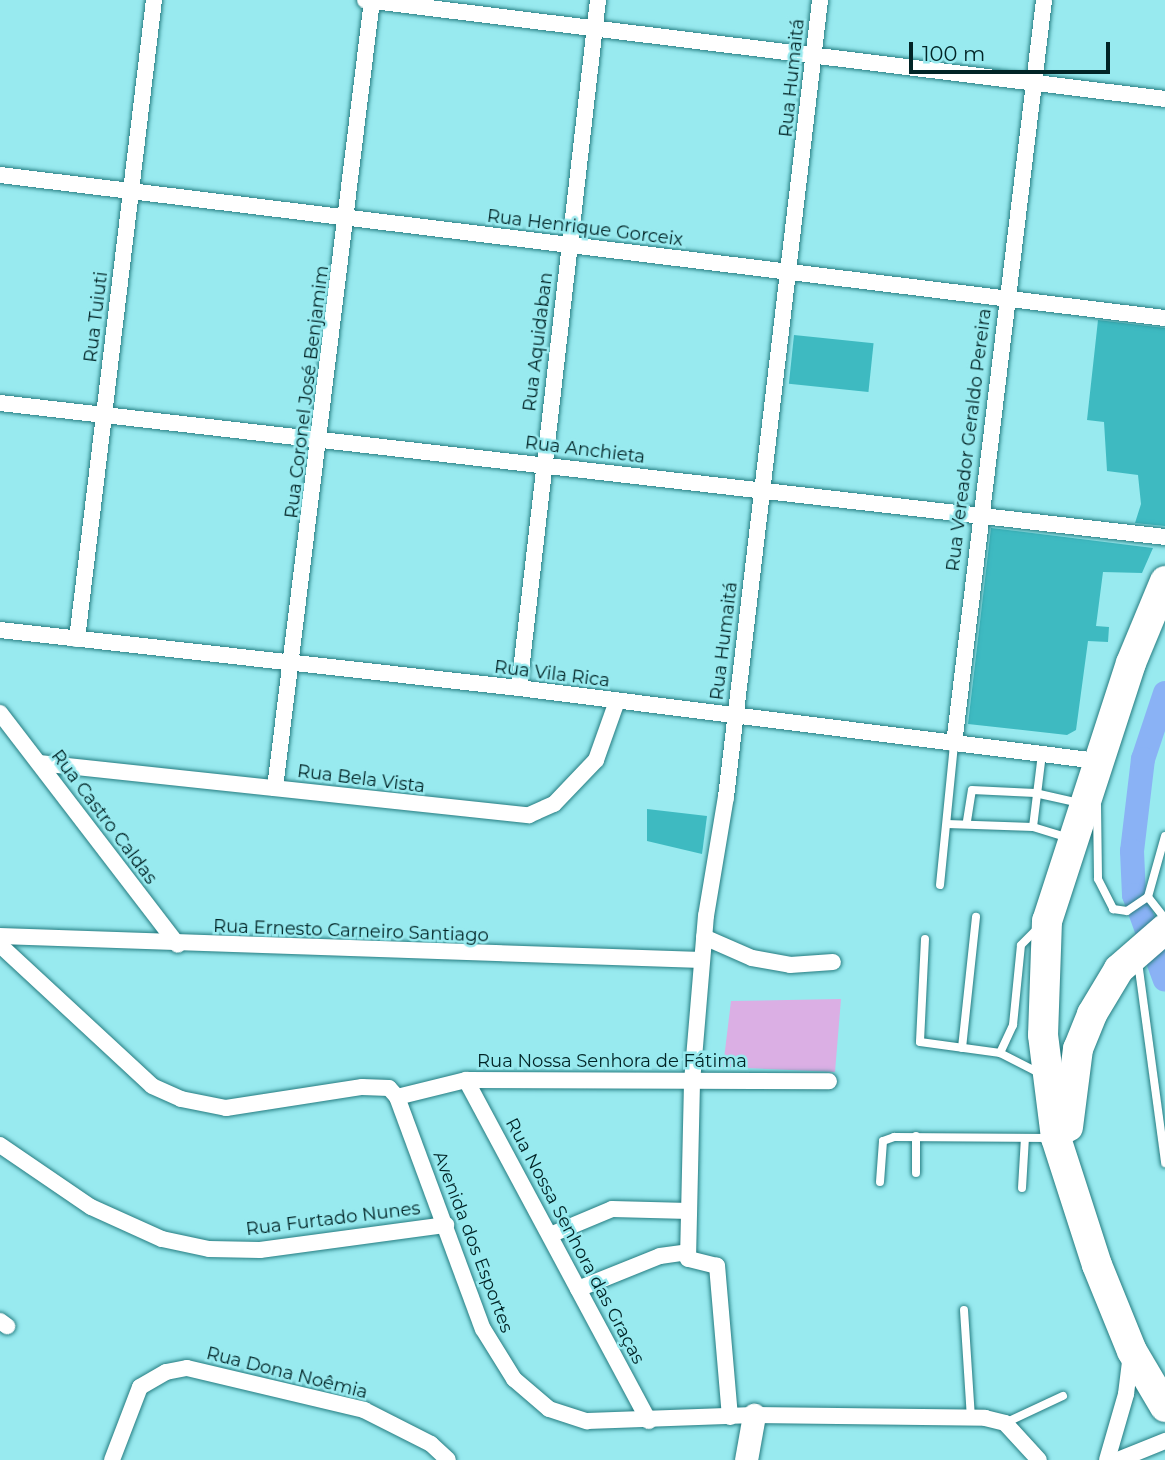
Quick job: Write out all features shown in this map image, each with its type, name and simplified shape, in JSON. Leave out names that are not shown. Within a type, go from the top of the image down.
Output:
[{"type":"highway","points":[[1165,580],[1131,663],[1083,804],[1048,921],[1043,1035],[1056,1138],[1097,1265],[1132,1351],[1165,1407]]},
{"type":"highway","points":[[1066,1166],[1078,1049],[1092,1014],[1119,969],[1165,929]]},
{"type":"street","name":"Rua Tuiuti","points":[[77,639],[154,0]]},
{"type":"street","points":[[370,0],[1165,99]]},
{"type":"street","name":"Rua Coronel José Benjamim","points":[[275,788],[348,218],[370,0]]},
{"type":"street","name":"Rua Aquidaban","points":[[519,688],[598,0]]},
{"type":"street","name":"Rua Humaitá","points":[[688,1252],[692,1082],[704,937],[791,272],[820,0]]},
{"type":"street","name":"Rua Vereador Geraldo Pereira","points":[[954,744],[1005,301],[1044,0]]},
{"type":"street","name":"Rua Henrique Gorceix","points":[[0,175],[131,188],[568,247],[1165,318]]},
{"type":"street","name":"Rua Anchieta","points":[[0,403],[1165,537]]},
{"type":"street","name":"Rua Vila Rica","points":[[0,630],[519,688],[1098,761]]},
{"type":"street","name":"Rua Bela Vista","points":[[39,764],[529,815],[554,804],[596,760],[617,701]]},
{"type":"street","name":"Rua Castro Caldas","points":[[0,713],[178,945]]},
{"type":"street","name":"Rua Ernesto Carneiro Santiago","points":[[0,936],[178,945],[702,960]]},
{"type":"street","points":[[704,937],[752,958],[790,965],[833,962]]},
{"type":"street","points":[[0,945],[166,1093],[226,1108],[379,1086],[397,1097]]},
{"type":"street","name":"Rua Nossa Senhora de Fátima","points":[[397,1097],[466,1080],[829,1081]]},
{"type":"street","name":"Rua Nossa Senhora das Graças","points":[[466,1080],[649,1421]]},
{"type":"street","name":"Avenida dos Esportes","points":[[397,1097],[488,1340],[529,1394],[569,1418],[649,1421],[761,1416],[971,1417],[1009,1427]]},
{"type":"street","name":"Rua Furtado Nunes","points":[[0,1145],[91,1207],[162,1239],[209,1250],[260,1250],[446,1225]]},
{"type":"street","points":[[550,1235],[612,1209],[689,1210]]},
{"type":"street","points":[[578,1289],[660,1256],[688,1252],[689,1260],[716,1264],[730,1417],[752,1454]]},
{"type":"street","points":[[1107,1460],[1126,1394],[1132,1351]]},
{"type":"street","name":"Rua Dona Noêmia","points":[[113,1460],[140,1387],[166,1373],[187,1368],[364,1410],[431,1444],[448,1460]]},
{"type":"street","points":[[752,1454],[761,1416]]},
{"type":"street","points":[[1009,1427],[1040,1460]]},
{"type":"street","points":[[1118,1460],[1165,1441]]},
{"type":"lane","points":[[1131,663],[1097,806],[1098,879],[1113,909],[1127,911],[1147,897],[1165,836]]},
{"type":"lane","name":"Rua Vereador Geraldo Pereira","points":[[940,885],[954,744]]},
{"type":"lane","points":[[1033,827],[1035,793],[1042,754]]},
{"type":"lane","points":[[967,821],[972,790],[1035,793],[1083,804]]},
{"type":"lane","points":[[947,824],[967,821],[1033,827],[1072,839]]},
{"type":"lane","points":[[1147,897],[1165,919]]},
{"type":"lane","points":[[962,1048],[976,917]]},
{"type":"lane","points":[[1000,1053],[1013,1025],[1021,945],[1048,921]]},
{"type":"lane","points":[[925,939],[920,1042],[1000,1053],[1049,1077]]},
{"type":"lane","points":[[1136,952],[1165,1163]]},
{"type":"lane","points":[[880,1182],[883,1142],[916,1136],[1056,1138]]},
{"type":"lane","points":[[916,1136],[916,1172]]},
{"type":"lane","points":[[1022,1188],[1025,1138]]},
{"type":"lane","points":[[964,1310],[971,1417]]},
{"type":"lane","points":[[1009,1427],[1063,1396]]},
{"type":"shaded area","points":[[841,999],[835,1072],[723,1067],[731,1001]]},
{"type":"building","points":[[1098,320],[1165,328],[1165,526],[1135,523],[1141,504],[1138,475],[1107,471],[1104,422],[1087,420]]},
{"type":"building","points":[[794,335],[874,343],[868,392],[789,384]]},
{"type":"building","points":[[991,528],[1153,548],[1142,573],[1103,572],[1096,626],[1109,627],[1108,642],[1088,641],[1076,730],[1067,735],[968,724]]},
{"type":"building","points":[[647,809],[707,816],[702,854],[647,841]]},
{"type":"waterway","points":[[1165,693],[1143,759],[1132,851],[1134,895],[1165,980]]}]
